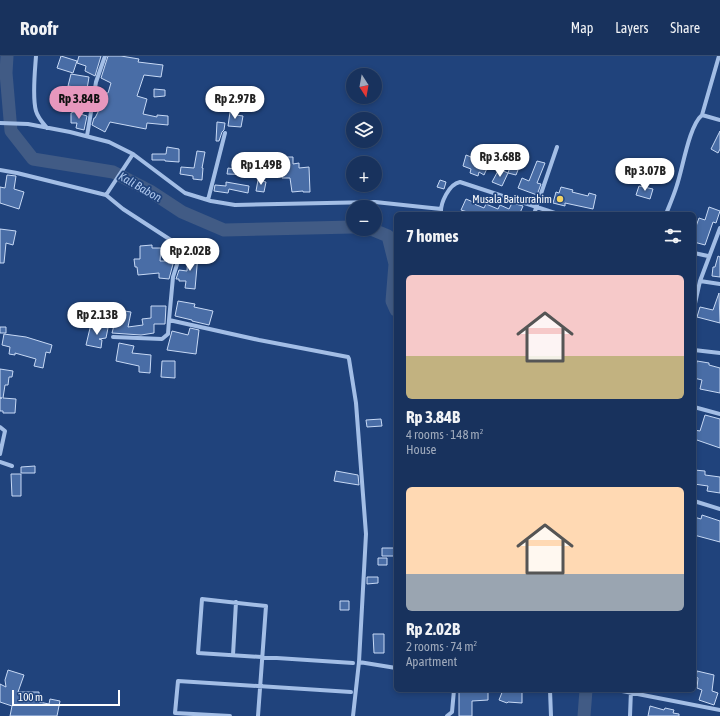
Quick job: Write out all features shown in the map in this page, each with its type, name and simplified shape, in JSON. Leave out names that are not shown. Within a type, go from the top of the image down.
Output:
[{"type":"street","points":[[36,56],[36,111],[40,120],[47,128]]},
{"type":"street","points":[[87,136],[96,82],[105,56]]},
{"type":"street","points":[[667,212],[677,185],[691,138],[698,119],[702,115],[718,56]]},
{"type":"street","points":[[702,115],[720,120]]},
{"type":"street","points":[[1,123],[28,124],[109,142],[133,154],[185,193],[208,200],[235,205],[375,202],[441,209],[448,192],[456,183],[460,182],[552,212]]},
{"type":"street","points":[[208,200],[225,133]]},
{"type":"street","points":[[535,212],[557,147]]},
{"type":"street","points":[[106,195],[133,154]]},
{"type":"street","points":[[0,170],[106,195],[123,209],[180,246],[181,252],[173,278],[168,334],[162,339],[113,337]]},
{"type":"street","points":[[696,299],[708,256],[720,228]]},
{"type":"street","points":[[696,253],[708,256]]},
{"type":"street","points":[[700,281],[720,284]]},
{"type":"street","points":[[169,320],[259,340],[348,357],[349,359],[352,367],[356,403],[366,534],[359,662],[353,716]]},
{"type":"street","points":[[696,350],[720,353]]},
{"type":"street","points":[[696,408],[720,414]]},
{"type":"street","points":[[0,427],[5,431],[0,454]]},
{"type":"street","points":[[0,462],[12,466]]},
{"type":"street","points":[[696,502],[720,509]]},
{"type":"street","points":[[258,716],[262,656],[266,606],[202,599],[198,653],[262,656],[353,663]]},
{"type":"street","points":[[233,655],[236,602]]},
{"type":"street","points":[[359,662],[394,668]]},
{"type":"street","points":[[230,716],[175,713],[178,681],[351,692]]},
{"type":"street","points":[[447,716],[452,712],[454,692]]},
{"type":"street","points":[[550,692],[551,716]]},
{"type":"street","points":[[630,716],[631,692],[720,710]]},
{"type":"building","points":[[61,56],[77,61],[73,73],[57,68]]},
{"type":"building","points":[[79,56],[101,56],[95,76],[85,71],[86,66],[77,63]]},
{"type":"building","points":[[108,56],[121,56],[139,59],[138,62],[163,65],[161,77],[144,75],[137,96],[147,99],[143,114],[157,117],[157,115],[168,116],[168,125],[147,123],[146,129],[110,122],[105,132],[92,125],[102,100],[98,98],[100,93],[108,93],[111,83],[101,78]]},
{"type":"building","points":[[71,74],[89,77],[87,89],[68,86]]},
{"type":"building","points":[[154,89],[165,90],[165,96],[154,97]]},
{"type":"building","points":[[52,91],[60,91],[60,98],[67,97],[68,103],[52,105]]},
{"type":"building","points":[[74,112],[87,116],[84,130],[76,128],[77,123],[71,123],[71,113]]},
{"type":"building","points":[[230,112],[243,116],[241,127],[228,126]]},
{"type":"building","points":[[217,122],[225,123],[224,130],[219,141],[216,141]]},
{"type":"building","points":[[720,131],[720,149],[718,153],[711,149]]},
{"type":"building","points":[[167,147],[179,149],[179,162],[152,160],[152,154],[166,154]]},
{"type":"building","points":[[197,151],[205,152],[202,168],[202,180],[193,179],[193,176],[180,174],[181,167],[194,168]]},
{"type":"building","points":[[466,155],[489,164],[484,175],[479,172],[478,176],[470,173],[471,169],[463,166]]},
{"type":"building","points":[[282,157],[293,157],[293,164],[299,163],[299,168],[309,167],[310,192],[292,192],[290,178],[282,178],[283,173],[263,170],[264,164],[275,167],[274,159],[282,159]]},
{"type":"building","points":[[537,161],[545,163],[537,183],[541,184],[537,195],[518,188],[522,178],[529,181]]},
{"type":"building","points":[[242,163],[258,165],[256,175],[227,174],[228,168],[241,170]]},
{"type":"building","points":[[510,167],[518,170],[516,175],[508,173]]},
{"type":"building","points":[[499,169],[508,173],[502,186],[492,182]]},
{"type":"building","points":[[7,175],[16,176],[14,189],[24,192],[19,209],[0,203],[0,187],[5,188]]},
{"type":"building","points":[[258,180],[266,182],[264,192],[256,191]]},
{"type":"building","points":[[440,180],[446,182],[444,189],[437,187]]},
{"type":"building","points":[[226,182],[249,186],[248,193],[229,189],[228,193],[214,191],[215,185],[226,186]]},
{"type":"building","points":[[639,186],[653,189],[650,199],[636,195]]},
{"type":"building","points":[[561,187],[573,190],[572,192],[588,196],[589,193],[596,195],[593,209],[565,203],[565,206],[553,203],[556,192],[559,193]]},
{"type":"building","points":[[466,199],[484,208],[486,204],[498,209],[500,205],[509,209],[512,203],[523,206],[520,212],[468,212],[461,210]]},
{"type":"building","points":[[709,207],[720,211],[716,223],[713,222],[705,245],[696,243],[696,226],[699,218],[705,220]]},
{"type":"building","points":[[0,229],[16,231],[13,245],[6,243],[4,263],[0,263]]},
{"type":"building","points":[[152,245],[152,248],[161,248],[160,261],[168,261],[168,263],[173,264],[169,279],[159,278],[159,273],[138,275],[134,259],[140,259],[140,246]]},
{"type":"building","points":[[188,254],[198,255],[195,289],[185,288],[186,281],[179,281],[179,279],[176,279],[179,270],[187,271]]},
{"type":"building","points":[[718,256],[720,257],[720,277],[712,276],[713,267],[715,267]]},
{"type":"building","points":[[719,293],[720,323],[697,317],[700,307],[713,310]]},
{"type":"building","points":[[178,301],[195,304],[194,307],[213,311],[209,325],[175,316]]},
{"type":"building","points":[[151,306],[166,306],[165,324],[154,324],[154,333],[141,335],[112,333],[118,310],[131,312],[128,327],[143,325],[142,319],[151,318]]},
{"type":"building","points":[[91,324],[108,328],[106,338],[99,339],[102,340],[101,348],[86,345]]},
{"type":"building","points":[[0,327],[6,327],[6,333],[0,333]]},
{"type":"building","points":[[190,328],[199,330],[196,354],[167,350],[172,331],[188,335]]},
{"type":"building","points":[[4,334],[26,337],[52,345],[50,353],[46,352],[43,368],[34,366],[36,359],[15,353],[15,355],[9,354],[10,347],[2,345]]},
{"type":"building","points":[[119,343],[134,346],[132,353],[151,355],[150,373],[139,372],[139,366],[116,361]]},
{"type":"building","points":[[162,361],[175,361],[175,378],[161,377]]},
{"type":"building","points":[[697,361],[709,363],[709,365],[720,368],[720,393],[700,389],[702,380],[696,378]]},
{"type":"building","points":[[0,369],[13,371],[12,377],[9,377],[8,385],[5,385],[3,398],[16,399],[15,413],[3,413],[3,411],[0,411]]},
{"type":"building","points":[[705,415],[720,419],[720,448],[696,440],[696,430],[700,431]]},
{"type":"building","points":[[381,419],[382,426],[367,427],[366,420]]},
{"type":"building","points":[[35,466],[35,473],[21,473],[21,467]]},
{"type":"building","points":[[696,470],[705,471],[705,475],[720,477],[720,493],[707,491],[708,486],[696,484]]},
{"type":"building","points":[[336,471],[358,475],[359,485],[334,481]]},
{"type":"building","points":[[11,474],[21,474],[21,496],[12,496]]},
{"type":"building","points":[[702,515],[720,521],[720,542],[696,536],[696,518],[701,519]]},
{"type":"building","points":[[382,548],[394,548],[394,556],[382,556]]},
{"type":"building","points":[[378,558],[387,558],[387,565],[378,565]]},
{"type":"building","points":[[367,577],[378,577],[378,583],[367,584]]},
{"type":"building","points":[[340,601],[349,601],[349,610],[340,610]]},
{"type":"building","points":[[373,634],[384,634],[384,653],[374,653]]},
{"type":"building","points":[[8,670],[24,675],[18,692],[39,692],[39,702],[49,704],[50,699],[60,701],[57,716],[10,716],[12,706],[0,702],[0,684],[6,687],[5,680]]},
{"type":"building","points":[[697,671],[714,675],[712,691],[718,693],[714,705],[699,700],[702,690],[697,688]]},
{"type":"building","points":[[459,692],[488,692],[488,700],[472,701],[472,716],[459,716]]},
{"type":"building","points":[[502,692],[522,692],[522,703],[507,703],[499,700]]},
{"type":"building","points":[[650,706],[664,710],[665,708],[674,710],[673,713],[679,714],[679,716],[648,716]]},
{"type":"waterway","name":"Kali Babon","points":[[7,56],[6,73],[11,131],[33,159],[113,172],[150,191],[182,212],[224,230],[346,227]]},
{"type":"waterway","name":"Kali Babon","points":[[382,234],[388,236],[394,260]]},
{"type":"waterway","name":"Kali Babon","points":[[394,276],[392,301],[394,306]]},
{"type":"waterway","name":"Kali Babon","points":[[584,716],[586,692]]},
{"type":"place","name":"Musala Baiturrahim","points":[[560,199]]}]
